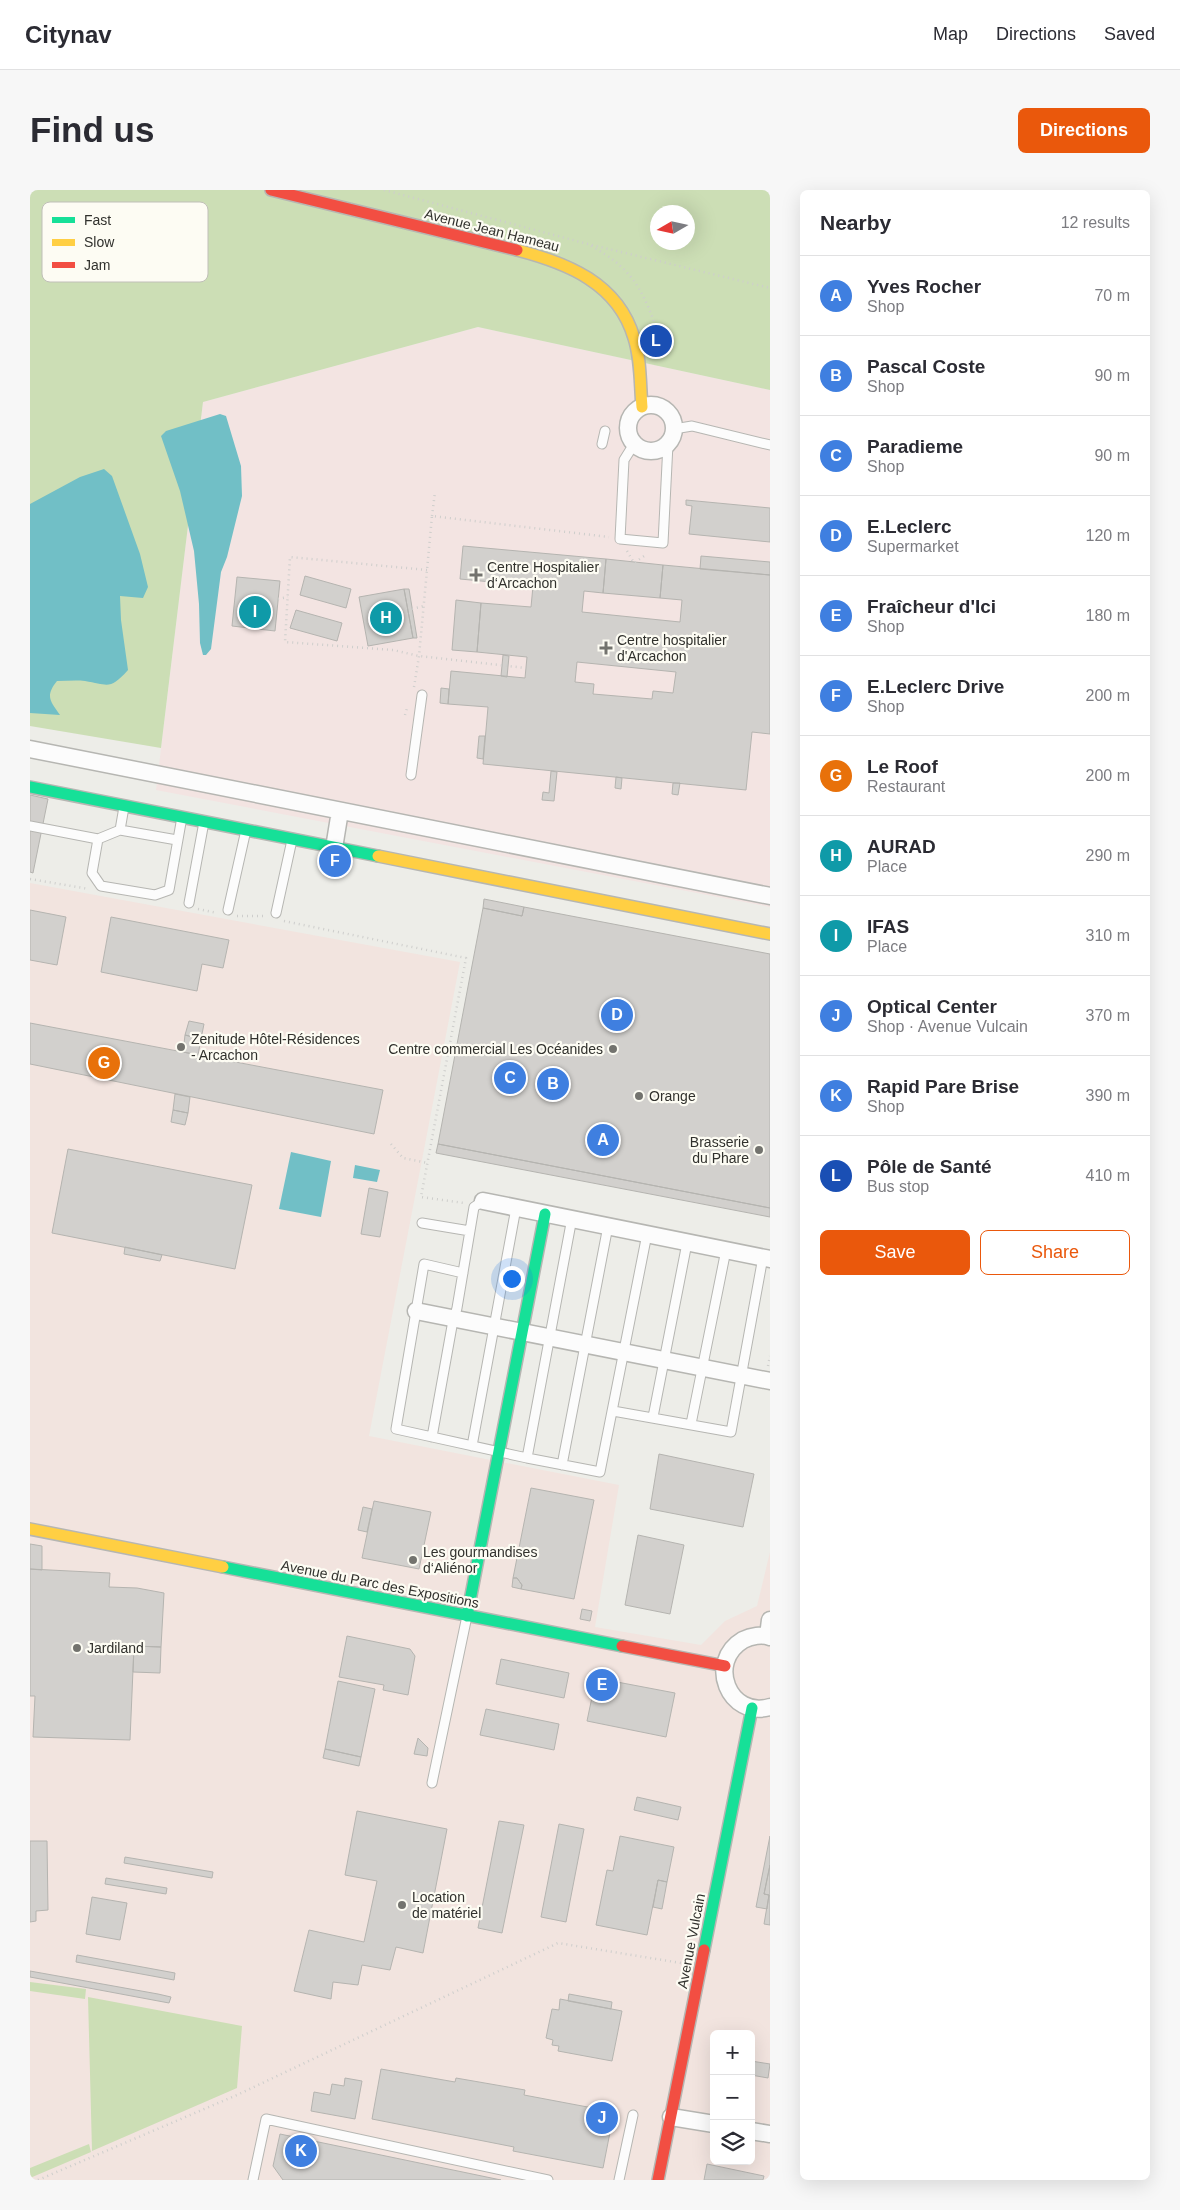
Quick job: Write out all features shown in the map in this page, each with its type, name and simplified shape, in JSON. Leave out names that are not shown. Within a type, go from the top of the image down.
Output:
[{"type":"street","name":"Avenue Jean Hameau","points":[[271,190],[548,258],[583,273],[614,299],[632,332],[638,356],[642,407]]},
{"type":"street","points":[[657,405],[670,414],[671,437],[654,451],[640,448],[630,438],[628,423],[631,416],[642,407],[657,405]]},
{"type":"street","points":[[30,749],[770,896]]},
{"type":"street","points":[[30,787],[770,934]]},
{"type":"street","points":[[334,848],[340,811]]},
{"type":"street","points":[[483,1201],[766,1258]]},
{"type":"street","points":[[467,1616],[545,1214]]},
{"type":"street","points":[[416,1311],[770,1381]]},
{"type":"street","name":"Avenue du Parc des Expositions","points":[[30,1529],[725,1666]]},
{"type":"street","points":[[769,1631],[737,1644],[729,1653],[724,1676],[727,1688],[734,1698],[752,1708],[770,1707]]},
{"type":"street","name":"Avenue Vulcain","points":[[658,2180],[752,1708]]},
{"type":"street","points":[[671,2117],[710,2123]]},
{"type":"street","points":[[755,2132],[770,2134]]},
{"type":"lane","points":[[634,444],[624,460],[620,538],[663,544],[671,437],[692,426],[770,445]]},
{"type":"lane","points":[[602,444],[605,431]]},
{"type":"lane","points":[[411,775],[422,695]]},
{"type":"lane","points":[[120,830],[124,806]]},
{"type":"lane","points":[[98,839],[92,874],[101,886],[155,895],[168,890],[182,817]]},
{"type":"lane","points":[[192,906],[204,822]]},
{"type":"lane","points":[[30,826],[98,839],[120,830],[177,840]]},
{"type":"lane","points":[[228,913],[246,830]]},
{"type":"lane","points":[[276,917],[292,840]]},
{"type":"lane","points":[[432,1437],[474,1207],[483,1201]]},
{"type":"lane","points":[[472,1446],[516,1208]]},
{"type":"lane","points":[[527,1458],[572,1218]]},
{"type":"lane","points":[[422,1224],[470,1231]]},
{"type":"lane","points":[[562,1465],[608,1226]]},
{"type":"lane","points":[[463,1273],[424,1264],[396,1429],[600,1472],[647,1234]]},
{"type":"lane","points":[[653,1417],[687,1242]]},
{"type":"lane","points":[[691,1424],[726,1250]]},
{"type":"lane","points":[[613,1411],[731,1432],[766,1258]]},
{"type":"lane","points":[[432,1783],[467,1616]]},
{"type":"lane","points":[[619,2180],[633,2115]]},
{"type":"lane","points":[[253,2180],[266,2119],[548,2180]]},
{"type":"path","points":[[384,190],[588,244],[770,288]]},
{"type":"path","points":[[414,689],[435,492]]},
{"type":"path","points":[[432,516],[620,538]]},
{"type":"path","points":[[427,570],[290,557],[285,642],[393,650],[419,656],[526,668]]},
{"type":"path","points":[[278,599],[288,597]]},
{"type":"path","points":[[412,608],[424,606]]},
{"type":"path","points":[[405,715],[408,707]]},
{"type":"path","points":[[30,878],[98,891]]},
{"type":"path","points":[[192,906],[228,913],[276,917],[466,958],[421,1197],[463,1203],[483,1201]]},
{"type":"path","points":[[391,1144],[403,1158],[428,1163]]},
{"type":"path","points":[[38,2180],[237,2094],[558,1943],[701,1966]]},
{"type":"shaded area","name":"Centre Hospitalier d‘Arcachon","points":[[478,327],[770,390],[770,907],[156,790],[203,402]]},
{"type":"shaded area","points":[[30,883],[460,962],[369,1436],[619,1485],[595,1627],[701,1645],[725,1621],[757,1606],[770,1552],[770,2180],[30,2180]]},
{"type":"green space","points":[[30,190],[770,190],[770,390],[478,327],[203,402],[161,748],[30,726]]},
{"type":"green space","points":[[30,1982],[86,1989],[85,1999],[30,1991]]},
{"type":"green space","points":[[88,1997],[242,2026],[237,2088],[92,2151]]},
{"type":"green space","points":[[89,2144],[91,2152],[30,2178],[30,2168]]},
{"type":"water","points":[[220,414],[226,416],[241,466],[242,496],[227,557],[221,572],[211,649],[206,655],[203,655],[200,643],[199,604],[194,551],[180,491],[161,436],[166,431]]},
{"type":"water","points":[[104,469],[112,476],[140,554],[148,587],[143,598],[120,596],[121,620],[128,670],[117,681],[104,685],[82,681],[57,681],[53,686],[50,698],[60,715],[30,713],[30,504],[80,477]]},
{"type":"water","points":[[291,1152],[331,1161],[321,1217],[279,1209]]},
{"type":"water","points":[[355,1165],[380,1170],[377,1182],[353,1178]]},
{"type":"building","points":[[686,500],[770,508],[770,542],[689,534],[692,506],[686,505]]},
{"type":"building","points":[[463,546],[606,559],[603,593],[584,591],[582,612],[680,622],[682,600],[660,598],[663,565],[770,575],[770,734],[752,732],[746,790],[483,764],[488,707],[448,704],[451,671],[525,678],[527,657],[477,652],[481,603],[531,607],[533,586],[460,579]],"holes":[[[577,662],[676,672],[673,693],[653,691],[652,699],[593,694],[594,684],[575,682]]]},
{"type":"building","points":[[701,556],[770,562],[770,575],[700,569]]},
{"type":"building","points":[[606,559],[663,565],[660,598],[603,593]]},
{"type":"building","points":[[305,576],[351,589],[346,608],[300,595]]},
{"type":"building","points":[[237,577],[280,581],[275,631],[232,626]]},
{"type":"building","points":[[404,589],[413,638],[368,646],[359,597]]},
{"type":"building","points":[[404,589],[409,589],[417,638],[413,638]]},
{"type":"building","points":[[456,600],[481,603],[477,652],[452,650]]},
{"type":"building","points":[[296,610],[342,623],[337,641],[290,628]]},
{"type":"building","points":[[503,655],[509,656],[507,677],[501,676]]},
{"type":"building","points":[[441,688],[449,689],[448,704],[440,703]]},
{"type":"building","points":[[479,736],[485,736],[483,759],[477,758]]},
{"type":"building","points":[[551,771],[557,772],[554,801],[542,800],[543,792],[549,793]]},
{"type":"building","points":[[616,777],[622,778],[621,789],[615,788]]},
{"type":"building","points":[[673,783],[680,783],[678,795],[672,794]]},
{"type":"building","points":[[30,795],[48,799],[33,873],[30,872]]},
{"type":"building","points":[[484,899],[524,907],[522,916],[483,908]]},
{"type":"building","name":"Centre commercial Les Océanides","points":[[524,907],[770,954],[770,1208],[438,1144],[483,908],[522,916]]},
{"type":"building","points":[[30,910],[66,917],[57,965],[30,960]]},
{"type":"building","points":[[111,917],[229,940],[223,968],[202,964],[197,991],[101,972]]},
{"type":"building","points":[[189,1021],[204,1024],[201,1039],[185,1035]]},
{"type":"building","points":[[30,1023],[383,1090],[374,1134],[30,1064]]},
{"type":"building","points":[[185,1035],[201,1039],[198,1055],[183,1052]]},
{"type":"building","points":[[175,1094],[190,1097],[188,1113],[173,1110]]},
{"type":"building","points":[[173,1110],[188,1113],[185,1125],[171,1122]]},
{"type":"building","points":[[438,1144],[770,1208],[770,1217],[436,1153]]},
{"type":"building","points":[[68,1149],[252,1185],[235,1269],[52,1233]]},
{"type":"building","points":[[369,1188],[388,1192],[380,1237],[361,1234]]},
{"type":"building","points":[[125,1247],[162,1255],[160,1261],[124,1254]]},
{"type":"building","points":[[659,1454],[754,1474],[743,1527],[650,1509]]},
{"type":"building","points":[[531,1488],[594,1500],[574,1599],[521,1589],[522,1585],[517,1578],[513,1578]]},
{"type":"building","points":[[374,1501],[431,1512],[419,1569],[362,1558]]},
{"type":"building","points":[[363,1507],[372,1509],[367,1532],[358,1530]]},
{"type":"building","points":[[638,1535],[684,1545],[670,1614],[625,1605]]},
{"type":"building","points":[[30,1544],[42,1546],[42,1570],[30,1569]]},
{"type":"building","points":[[30,1569],[110,1573],[109,1587],[137,1588],[164,1593],[161,1647],[134,1646],[130,1740],[33,1737],[35,1696],[30,1696]]},
{"type":"building","points":[[513,1578],[517,1578],[522,1585],[521,1589],[512,1587]]},
{"type":"building","points":[[582,1609],[592,1611],[590,1621],[580,1619]]},
{"type":"building","points":[[347,1636],[410,1649],[415,1656],[408,1695],[383,1690],[384,1685],[339,1677]]},
{"type":"building","points":[[134,1646],[161,1647],[160,1673],[133,1672]]},
{"type":"building","points":[[501,1659],[569,1673],[564,1698],[496,1684]]},
{"type":"building","points":[[596,1678],[675,1693],[666,1737],[587,1721]]},
{"type":"building","points":[[338,1681],[375,1689],[361,1757],[325,1749]]},
{"type":"building","points":[[486,1709],[559,1724],[554,1750],[480,1735]]},
{"type":"building","points":[[418,1738],[428,1748],[427,1756],[414,1754]]},
{"type":"building","points":[[325,1749],[361,1757],[359,1766],[323,1758]]},
{"type":"building","points":[[637,1797],[681,1807],[678,1820],[634,1810]]},
{"type":"building","name":"Location de matériel","points":[[357,1811],[447,1829],[423,1953],[396,1947],[390,1970],[362,1965],[358,1985],[333,1982],[331,1999],[294,1991],[309,1930],[364,1942],[377,1881],[345,1875]]},
{"type":"building","points":[[499,1821],[524,1825],[502,1933],[478,1928]]},
{"type":"building","points":[[559,1824],[584,1829],[566,1922],[541,1917]]},
{"type":"building","points":[[620,1836],[674,1847],[667,1882],[658,1880],[647,1935],[596,1925],[607,1870],[613,1871]]},
{"type":"building","points":[[770,1836],[770,1865],[764,1894],[769,1895],[767,1909],[756,1907]]},
{"type":"building","points":[[30,1841],[47,1841],[48,1910],[36,1911],[36,1921],[30,1922]]},
{"type":"building","points":[[125,1857],[213,1872],[212,1878],[124,1863]]},
{"type":"building","points":[[770,1865],[770,1925],[764,1924],[769,1895],[764,1894]]},
{"type":"building","points":[[106,1878],[167,1888],[166,1894],[105,1884]]},
{"type":"building","points":[[658,1880],[667,1882],[662,1909],[653,1907]]},
{"type":"building","points":[[92,1897],[127,1903],[120,1940],[86,1934]]},
{"type":"building","points":[[77,1955],[175,1973],[174,1980],[76,1962]]},
{"type":"building","points":[[30,1971],[171,1997],[169,2003],[30,1977]]},
{"type":"building","points":[[569,1994],[612,2002],[611,2009],[568,2001]]},
{"type":"building","points":[[560,1999],[622,2011],[612,2061],[558,2051],[559,2046],[552,2045],[553,2040],[546,2038],[552,2009],[559,2010]]},
{"type":"building","points":[[755,2062],[770,2064],[768,2078],[755,2076]]},
{"type":"building","points":[[381,2069],[455,2082],[456,2078],[525,2090],[524,2095],[614,2112],[603,2168],[513,2151],[514,2147],[372,2119]]},
{"type":"building","points":[[345,2078],[362,2081],[355,2119],[311,2111],[314,2092],[330,2095],[332,2084],[344,2086]]},
{"type":"building","points":[[280,2134],[501,2180],[283,2180],[273,2166]]},
{"type":"building","points":[[707,2164],[764,2176],[763,2180],[704,2180]]},
{"type":"traffic: fast","points":[[30,787],[378,856]]},
{"type":"traffic: fast","points":[[467,1616],[545,1214]]},
{"type":"traffic: fast","points":[[223,1567],[622,1646]]},
{"type":"traffic: fast","points":[[704,1950],[752,1708]]},
{"type":"traffic: slow","points":[[517,250],[572,269],[603,289],[616,303],[626,319],[634,338],[639,363],[642,407]]},
{"type":"traffic: slow","points":[[378,856],[770,934]]},
{"type":"traffic: slow","points":[[30,1529],[223,1567]]},
{"type":"traffic: jam","points":[[271,190],[517,250]]},
{"type":"traffic: jam","points":[[622,1646],[725,1666]]},
{"type":"traffic: jam","points":[[658,2180],[704,1950]]},
{"type":"place","name":"Pôle de Santé","points":[[656,341]]},
{"type":"place","name":"Centre Hospitalier d‘Arcachon","points":[[476,575]]},
{"type":"place","name":"IFAS","points":[[255,612]]},
{"type":"place","name":"AURAD","points":[[386,618]]},
{"type":"place","name":"Centre hospitalier d'Arcachon","points":[[606,648]]},
{"type":"place","name":"E.Leclerc Drive","points":[[335,861]]},
{"type":"place","name":"E.Leclerc","points":[[617,1015]]},
{"type":"place","name":"Zenitude Hôtel-Résidences - Arcachon","points":[[181,1047]]},
{"type":"place","name":"Centre commercial Les Océanides","points":[[613,1049]]},
{"type":"place","name":"Le Roof","points":[[104,1063]]},
{"type":"place","name":"Paradieme","points":[[510,1078]]},
{"type":"place","name":"Pascal Coste","points":[[553,1084]]},
{"type":"place","name":"Orange","points":[[639,1096]]},
{"type":"place","name":"Yves Rocher","points":[[603,1140]]},
{"type":"place","name":"Brasserie du Phare","points":[[759,1150]]},
{"type":"place","name":"Les gourmandises d‘Aliénor","points":[[413,1560]]},
{"type":"place","name":"Jardiland","points":[[77,1648]]},
{"type":"place","name":"Fraîcheur d'Ici","points":[[602,1685]]},
{"type":"place","name":"Location de matériel","points":[[402,1905]]},
{"type":"place","name":"Optical Center","points":[[602,2118]]},
{"type":"place","name":"Rapid Pare Brise","points":[[301,2151]]}]
